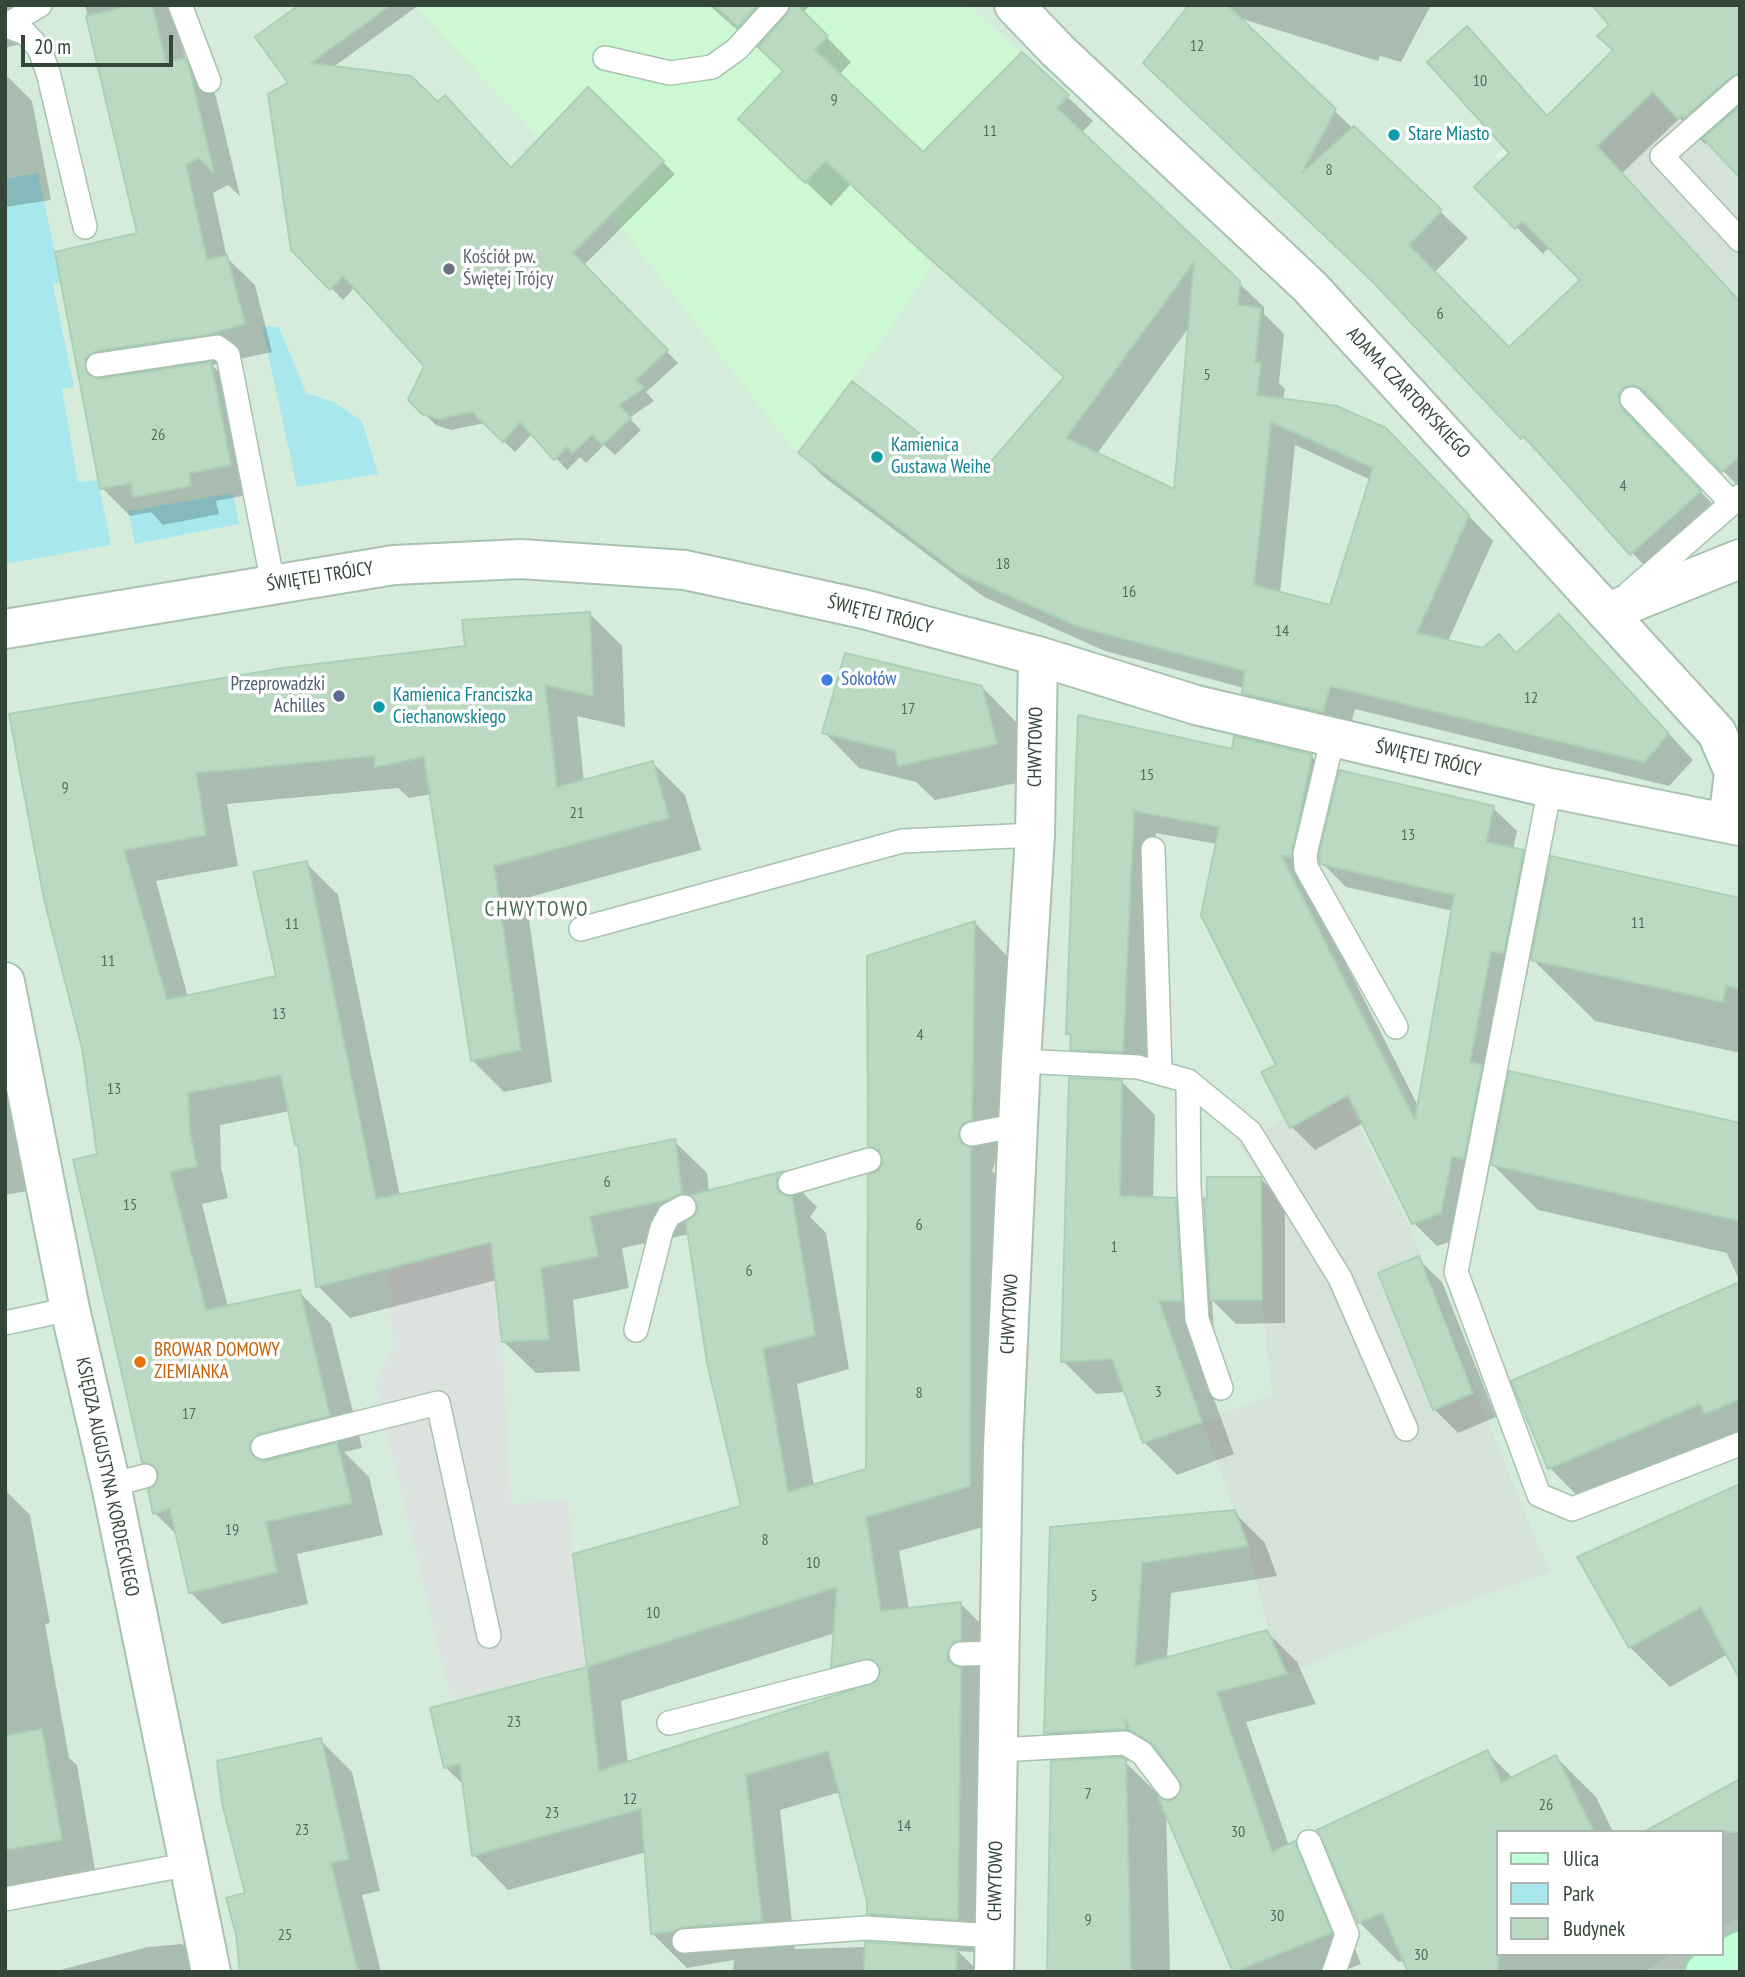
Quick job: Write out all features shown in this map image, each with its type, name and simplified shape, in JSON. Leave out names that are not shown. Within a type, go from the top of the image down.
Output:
[{"type":"main road","points":[[1705,1972],[1740,1951]]},
{"type":"street","name":"ADAMA CZARTORYSKIEGO","points":[[1014,5],[1058,51],[1310,287],[1717,733],[1734,772],[1734,824]]},
{"type":"street","name":"ŚWIĘTEJ TRÓJCY","points":[[5,629],[394,565],[521,559],[685,570],[863,609],[1038,656],[1196,705],[1550,788],[1734,824]]},
{"type":"street","points":[[1608,612],[1740,559]]},
{"type":"street","name":"CHWYTOWO","points":[[995,1954],[1003,1447],[1021,1061],[1035,835],[1038,656]]},
{"type":"street","name":"KSIĘDZA AUGUSTYNA KORDECKIEGO","points":[[5,982],[70,1310],[128,1480],[190,1864],[211,1972]]},
{"type":"lane","points":[[6,25],[40,5]]},
{"type":"lane","points":[[180,5],[209,81]]},
{"type":"lane","points":[[605,58],[670,73],[712,67],[737,50],[777,5]]},
{"type":"lane","points":[[6,25],[25,33],[39,48],[85,227]]},
{"type":"lane","points":[[1740,87],[1662,156],[1740,240]]},
{"type":"lane","points":[[98,365],[217,347],[228,355],[273,584]]},
{"type":"lane","points":[[1608,612],[1735,499],[1632,399]]},
{"type":"lane","points":[[1333,737],[1305,854],[1306,867],[1396,1027]]},
{"type":"lane","points":[[1550,788],[1455,1272],[1539,1496],[1572,1509],[1740,1444]]},
{"type":"lane","points":[[581,929],[902,841],[1035,835]]},
{"type":"lane","points":[[1153,849],[1160,1073]]},
{"type":"lane","points":[[1021,1061],[1138,1067],[1188,1081],[1250,1132],[1339,1278],[1406,1429]]},
{"type":"lane","points":[[1188,1081],[1189,1187],[1197,1319],[1222,1388]]},
{"type":"lane","points":[[972,1135],[1019,1125]]},
{"type":"lane","points":[[790,1183],[869,1160]]},
{"type":"lane","points":[[636,1330],[662,1228],[669,1215],[684,1207]]},
{"type":"lane","points":[[5,1323],[70,1310]]},
{"type":"lane","points":[[262,1447],[438,1403],[489,1636]]},
{"type":"lane","points":[[961,1654],[1000,1653]]},
{"type":"lane","points":[[669,1723],[867,1672]]},
{"type":"lane","points":[[999,1750],[1125,1743],[1142,1752],[1168,1787]]},
{"type":"lane","points":[[1309,1842],[1347,1934],[1334,1972]]},
{"type":"lane","points":[[5,1899],[190,1864]]},
{"type":"lane","points":[[684,1941],[866,1928],[995,1954]]},
{"type":"shaded area","points":[[5,5],[1682,5],[1495,156],[1740,400],[1740,1917],[1724,1926],[1724,1830],[1496,1830],[1496,1956],[1670,1956],[1642,1972],[5,1972]]},
{"type":"shaded area","points":[[414,5],[969,5],[1068,96],[920,250],[932,266],[880,344],[795,452],[609,212]]},
{"type":"shaded area","points":[[1740,5],[1740,454],[1523,221],[1515,229],[1474,187],[1613,50]]},
{"type":"shaded area","points":[[1345,1097],[1409,1226],[1551,1572],[1420,1618],[1287,1674],[1266,1622],[1248,1546],[1202,1422],[1272,1395],[1262,1300],[1261,1177],[1239,1145],[1285,1118],[1291,1128]]},
{"type":"shaded area","points":[[491,1242],[502,1342],[511,1504],[567,1499],[587,1667],[451,1700],[375,1384],[393,1346],[387,1268]]},
{"type":"green space","points":[[38,173],[61,281],[53,285],[74,387],[62,389],[78,482],[98,480],[111,545],[5,564],[5,179]]},
{"type":"green space","points":[[262,326],[279,327],[306,393],[334,402],[362,421],[378,474],[297,487]]},
{"type":"green space","points":[[233,493],[239,524],[135,544],[128,511]]},
{"type":"building","points":[[133,5],[152,5],[166,62],[185,58],[189,67],[214,173],[199,158],[186,165],[207,260],[227,255],[245,324],[206,335],[96,351],[85,359],[87,373],[99,379],[211,362],[231,465],[189,473],[191,486],[133,497],[131,483],[100,489],[55,252],[137,233],[86,16]]},
{"type":"building","name":"Kościół pw. Świętej Trójcy","points":[[299,5],[391,5],[311,63],[411,76],[438,102],[445,95],[511,168],[588,87],[664,161],[573,253],[668,350],[636,380],[644,388],[619,405],[631,418],[602,445],[592,435],[573,453],[567,447],[554,460],[520,422],[503,442],[472,412],[439,419],[422,414],[408,400],[424,366],[343,276],[330,290],[291,250],[268,94],[288,83],[255,37]]},
{"type":"building","points":[[714,5],[758,5],[738,27]]},
{"type":"building","points":[[791,5],[797,5],[828,36],[815,50],[923,152],[1022,52],[1069,95],[1057,108],[1240,281],[1238,305],[1261,308],[1255,362],[1261,362],[1257,395],[1337,406],[1386,428],[1469,515],[1417,633],[1483,648],[1499,634],[1516,653],[1559,614],[1669,734],[1644,762],[1330,686],[1323,712],[1242,693],[1245,671],[1079,627],[958,573],[798,453],[852,381],[977,478],[1064,377],[919,249],[826,161],[805,183],[738,119],[783,71],[758,47],[787,14]],"holes":[[[1194,262],[1174,489],[1066,438]],[[1271,422],[1373,468],[1330,605],[1254,585]]]},
{"type":"building","points":[[1189,5],[1227,5],[1336,109],[1302,173],[1354,126],[1442,210],[1409,245],[1509,347],[1580,280],[1522,221],[1515,229],[1474,187],[1509,153],[1427,62],[1467,26],[1547,116],[1613,50],[1597,36],[1609,25],[1592,5],[1740,5],[1740,73],[1731,77],[1684,118],[1682,115],[1678,119],[1653,92],[1597,146],[1740,302],[1740,456],[1722,472],[1642,389],[1635,385],[1623,388],[1618,396],[1622,409],[1701,491],[1630,555],[1524,436],[1521,439],[1371,280],[1143,63]]},
{"type":"building","points":[[1740,106],[1740,178],[1703,138]]},
{"type":"building","points":[[590,612],[593,696],[545,685],[557,787],[653,761],[669,818],[494,866],[521,1050],[471,1061],[424,757],[375,767],[374,756],[196,773],[206,835],[124,850],[167,1000],[276,976],[253,872],[307,861],[376,1199],[675,1139],[682,1193],[667,1200],[590,1216],[598,1256],[541,1268],[549,1339],[502,1342],[491,1242],[316,1287],[298,1145],[295,1145],[281,1075],[188,1093],[190,1133],[197,1166],[170,1172],[206,1310],[300,1290],[330,1416],[259,1434],[250,1443],[250,1451],[259,1460],[266,1461],[337,1443],[352,1503],[266,1522],[277,1572],[189,1593],[170,1509],[153,1514],[148,1490],[155,1485],[159,1473],[154,1466],[142,1462],[73,1160],[97,1154],[82,1048],[44,899],[9,714],[283,668],[465,646],[462,620]]},
{"type":"building","points":[[845,653],[982,686],[997,744],[898,766],[895,751],[822,733]]},
{"type":"building","points":[[1078,715],[1232,749],[1234,736],[1312,755],[1291,857],[1281,855],[1415,1120],[1454,895],[1320,864],[1319,855],[1339,770],[1494,806],[1486,842],[1524,850],[1504,953],[1491,951],[1470,1062],[1482,1065],[1464,1159],[1452,1157],[1441,1213],[1412,1224],[1348,1095],[1290,1128],[1261,1072],[1276,1065],[1201,915],[1219,827],[1134,811],[1123,1052],[1070,1050],[1071,1034],[1066,1034]]},
{"type":"building","points":[[1551,856],[1740,898],[1740,989],[1726,986],[1723,1002],[1531,960]]},
{"type":"building","points":[[975,921],[972,1120],[962,1124],[958,1136],[962,1144],[971,1148],[970,1486],[866,1517],[881,1611],[961,1602],[961,1640],[953,1642],[947,1654],[949,1662],[961,1668],[958,1920],[867,1914],[867,1901],[828,1751],[746,1775],[762,1921],[683,1927],[651,1934],[641,1809],[472,1856],[460,1764],[444,1768],[430,1708],[587,1667],[573,1554],[741,1506],[707,1363],[686,1222],[695,1215],[698,1208],[691,1195],[784,1171],[777,1179],[776,1186],[781,1194],[792,1197],[815,1335],[763,1349],[788,1492],[866,1469],[868,1175],[879,1170],[883,1163],[879,1150],[868,1146],[867,956]],"holes":[[[837,1587],[831,1667],[871,1659],[881,1669],[876,1682],[599,1771],[587,1667]]]},
{"type":"building","points":[[1509,1071],[1740,1123],[1740,1221],[1491,1165]]},
{"type":"building","points":[[1069,1078],[1122,1080],[1120,1196],[1176,1198],[1182,1301],[1159,1301],[1202,1422],[1143,1443],[1112,1359],[1061,1362]]},
{"type":"building","points":[[1207,1177],[1261,1177],[1262,1300],[1210,1300],[1204,1198],[1207,1199]]},
{"type":"building","points":[[1419,1256],[1473,1393],[1433,1410],[1378,1273]]},
{"type":"building","points":[[1740,1282],[1740,1399],[1705,1414],[1700,1404],[1548,1469],[1511,1381]]},
{"type":"building","points":[[1740,1484],[1740,1680],[1701,1607],[1629,1648],[1577,1557]]},
{"type":"building","points":[[1235,1510],[1248,1546],[1142,1563],[1135,1666],[1267,1630],[1287,1674],[1217,1692],[1272,1852],[1295,1841],[1332,1933],[1233,1972],[1158,1797],[1169,1801],[1176,1798],[1182,1785],[1153,1744],[1130,1730],[1125,1718],[1126,1729],[1044,1733],[1050,1527]]},
{"type":"building","points":[[42,1729],[62,1840],[5,1850],[5,1736]]},
{"type":"building","points":[[321,1738],[349,1859],[331,1863],[358,1972],[240,1972],[236,1934],[226,1898],[245,1893],[222,1803],[217,1761]]},
{"type":"building","points":[[1488,1750],[1501,1783],[1556,1755],[1593,1830],[1496,1830],[1498,1972],[1408,1972],[1382,1913],[1358,1923],[1317,1830]]},
{"type":"building","points":[[1122,1757],[1126,1760],[1131,1972],[1047,1972],[1051,1761]]},
{"type":"building","points":[[1740,1779],[1740,1832],[1648,1830]]},
{"type":"building","points":[[865,1942],[957,1948],[956,1972],[864,1972]]},
{"type":"place","name":"Stare Miasto","points":[[1394,135]]},
{"type":"place","name":"Kościół pw. Świętej Trójcy","points":[[449,269]]},
{"type":"place","name":"Kamienica Gustawa Weihe","points":[[877,457]]},
{"type":"place","name":"Sokołów","points":[[827,680]]},
{"type":"place","name":"Przeprowadzki Achilles","points":[[339,696]]},
{"type":"place","name":"Kamienica Franciszka Ciechanowskiego","points":[[379,707]]},
{"type":"place","name":"BROWAR DOMOWY ZIEMIANKA","points":[[140,1362]]},
{"type":"district","name":"CHWYTOWO","points":[[537,910]]}]
